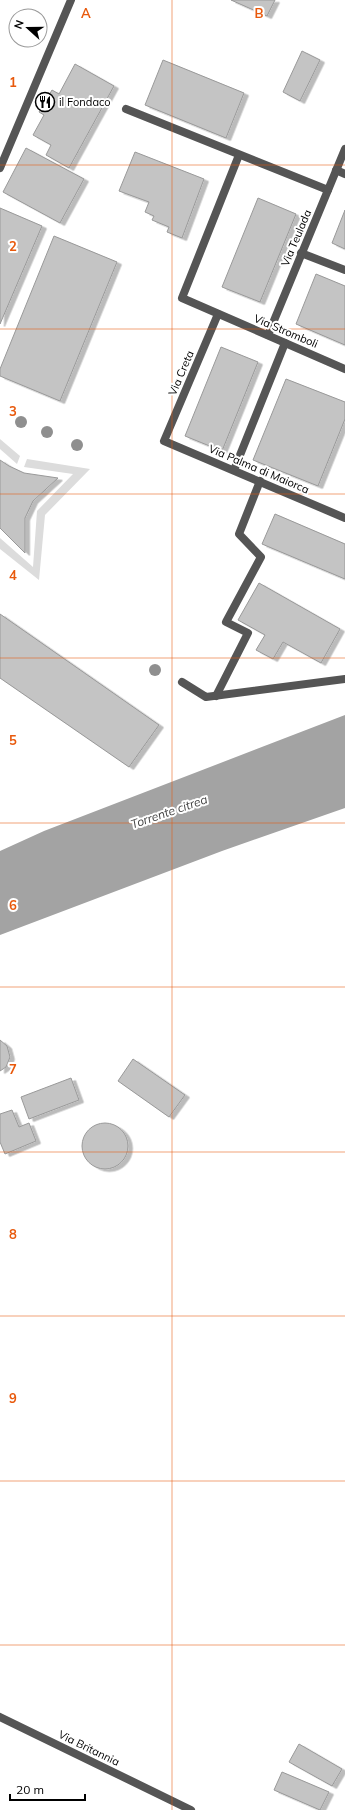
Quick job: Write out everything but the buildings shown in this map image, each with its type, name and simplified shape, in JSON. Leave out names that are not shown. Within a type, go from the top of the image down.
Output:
[{"type":"street","points":[[0,168],[71,0]]},
{"type":"street","points":[[126,109],[328,190]]},
{"type":"street","name":"Via Teulada","points":[[268,335],[345,149]]},
{"type":"street","name":"Via Stromboli","points":[[239,155],[182,298],[345,369]]},
{"type":"street","points":[[336,170],[345,174]]},
{"type":"street","points":[[301,253],[345,270]]},
{"type":"street","name":"Via Creta","points":[[164,441],[218,314]]},
{"type":"street","points":[[234,470],[285,343]]},
{"type":"street","name":"Via Palma di Maiorca","points":[[164,441],[345,518]]},
{"type":"street","points":[[216,696],[248,633],[226,622],[261,557],[239,534],[260,481]]},
{"type":"street","points":[[182,682],[206,697],[345,679]]},
{"type":"street","name":"Via Britannia","points":[[0,1717],[191,1810]]},
{"type":"shaded area","points":[[0,439],[20,456],[17,464],[0,449]]},
{"type":"shaded area","points":[[27,459],[90,469],[45,515],[39,580],[0,549],[0,538],[33,567],[37,511],[73,474],[24,467]]},
{"type":"water","name":"Torrente citrea","points":[[345,715],[345,808],[222,851],[0,935],[0,851],[44,831]]},
{"type":"place","name":"il Fondaco","points":[[45,102]]}]
